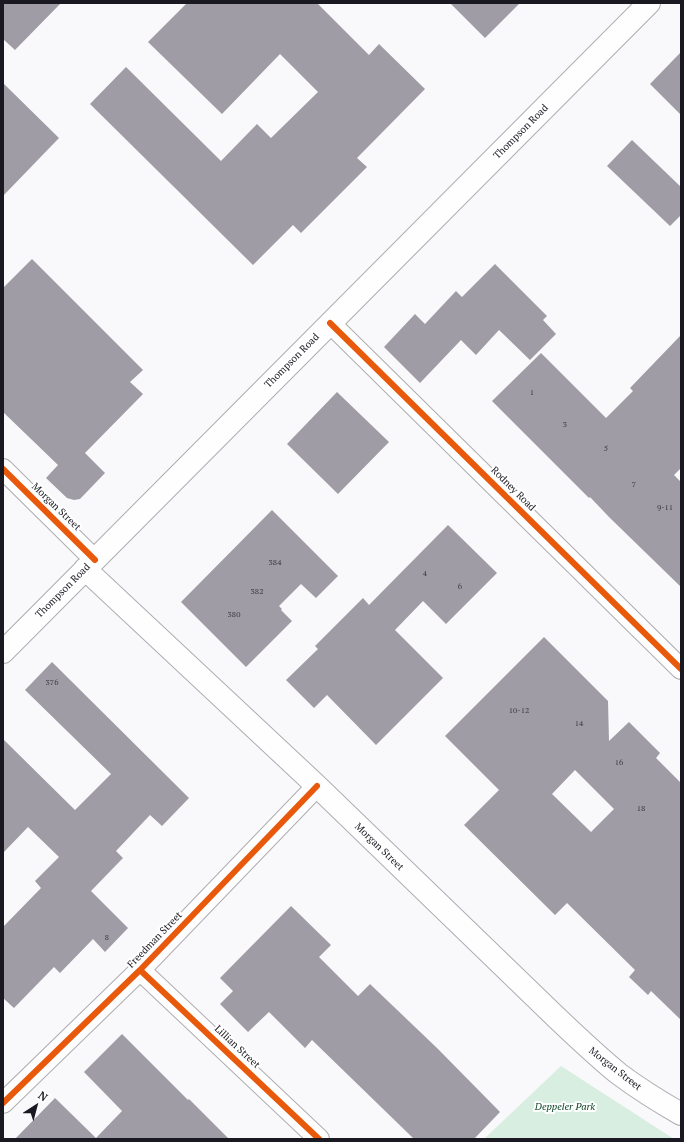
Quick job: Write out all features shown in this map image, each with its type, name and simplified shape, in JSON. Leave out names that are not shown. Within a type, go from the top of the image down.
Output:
[{"type":"main road","name":"Thompson Road","points":[[3,652],[649,3]]},
{"type":"main road","name":"Morgan Street","points":[[90,564],[589,1049],[650,1096],[681,1114]]},
{"type":"street","name":"Rodney Road","points":[[330,323],[681,669]]},
{"type":"street","name":"Morgan Street","points":[[3,469],[90,564]]},
{"type":"street","name":"Freedman Street","points":[[3,1103],[140,970],[317,786]]},
{"type":"street","name":"Lillian Street","points":[[140,970],[319,1139]]},
{"type":"green space","name":"Deppeler Park","points":[[561,1066],[674,1139],[484,1139]]},
{"type":"building","points":[[3,3],[61,3],[15,50],[3,39]]},
{"type":"building","points":[[187,3],[317,3],[369,55],[379,44],[425,89],[357,158],[367,167],[301,233],[293,225],[253,265],[90,104],[126,67],[221,161],[257,124],[271,138],[318,92],[280,54],[222,114],[148,42]]},
{"type":"building","points":[[450,3],[520,3],[485,38]]},
{"type":"building","points":[[681,52],[681,115],[650,84]]},
{"type":"building","points":[[3,83],[59,138],[3,196]]},
{"type":"building","points":[[632,140],[681,187],[681,215],[670,226],[607,166]]},
{"type":"building","points":[[32,259],[143,370],[130,382],[143,394],[85,453],[105,473],[80,499],[74,500],[67,498],[46,478],[58,465],[3,412],[3,288]]},
{"type":"building","points":[[495,264],[547,316],[543,320],[556,334],[530,360],[499,330],[476,355],[461,340],[420,383],[384,347],[415,314],[425,324],[456,291],[462,297]]},
{"type":"building","points":[[681,335],[681,468],[674,475],[681,482],[681,587],[492,401],[541,353],[606,418],[633,391],[630,388]]},
{"type":"building","points":[[337,392],[389,442],[338,494],[287,444]]},
{"type":"building","points":[[272,510],[338,576],[316,598],[301,584],[279,606],[292,621],[246,667],[181,602]]},
{"type":"building","points":[[448,525],[497,573],[446,624],[423,601],[395,630],[443,678],[376,745],[327,695],[314,708],[286,680],[318,649],[315,646],[363,598],[369,605]]},
{"type":"building","points":[[544,637],[608,701],[609,741],[629,722],[660,753],[656,758],[681,783],[681,1020],[651,991],[648,995],[629,977],[635,970],[567,903],[555,915],[464,825],[499,790],[445,736]],"holes":[[[575,770],[614,809],[591,832],[552,794]]]},
{"type":"building","points":[[52,662],[189,798],[162,826],[150,815],[116,851],[123,858],[91,891],[128,928],[105,952],[93,939],[60,973],[54,967],[14,1008],[3,998],[3,927],[41,888],[35,881],[59,857],[28,827],[3,853],[3,739],[75,810],[111,774],[25,690]]},
{"type":"building","points":[[291,906],[331,945],[319,957],[358,996],[370,984],[438,1049],[500,1112],[474,1139],[414,1139],[312,1040],[305,1048],[269,1012],[248,1032],[220,1004],[233,991],[220,978]]},
{"type":"building","points":[[122,1034],[229,1139],[15,1139],[55,1098],[96,1138],[122,1111],[84,1072]]},
{"type":"cycle path","points":[[330,323],[681,669]]},
{"type":"cycle path","points":[[3,469],[95,560]]},
{"type":"cycle path","points":[[3,1103],[140,970],[317,786]]},
{"type":"cycle path","points":[[140,970],[319,1139]]}]
